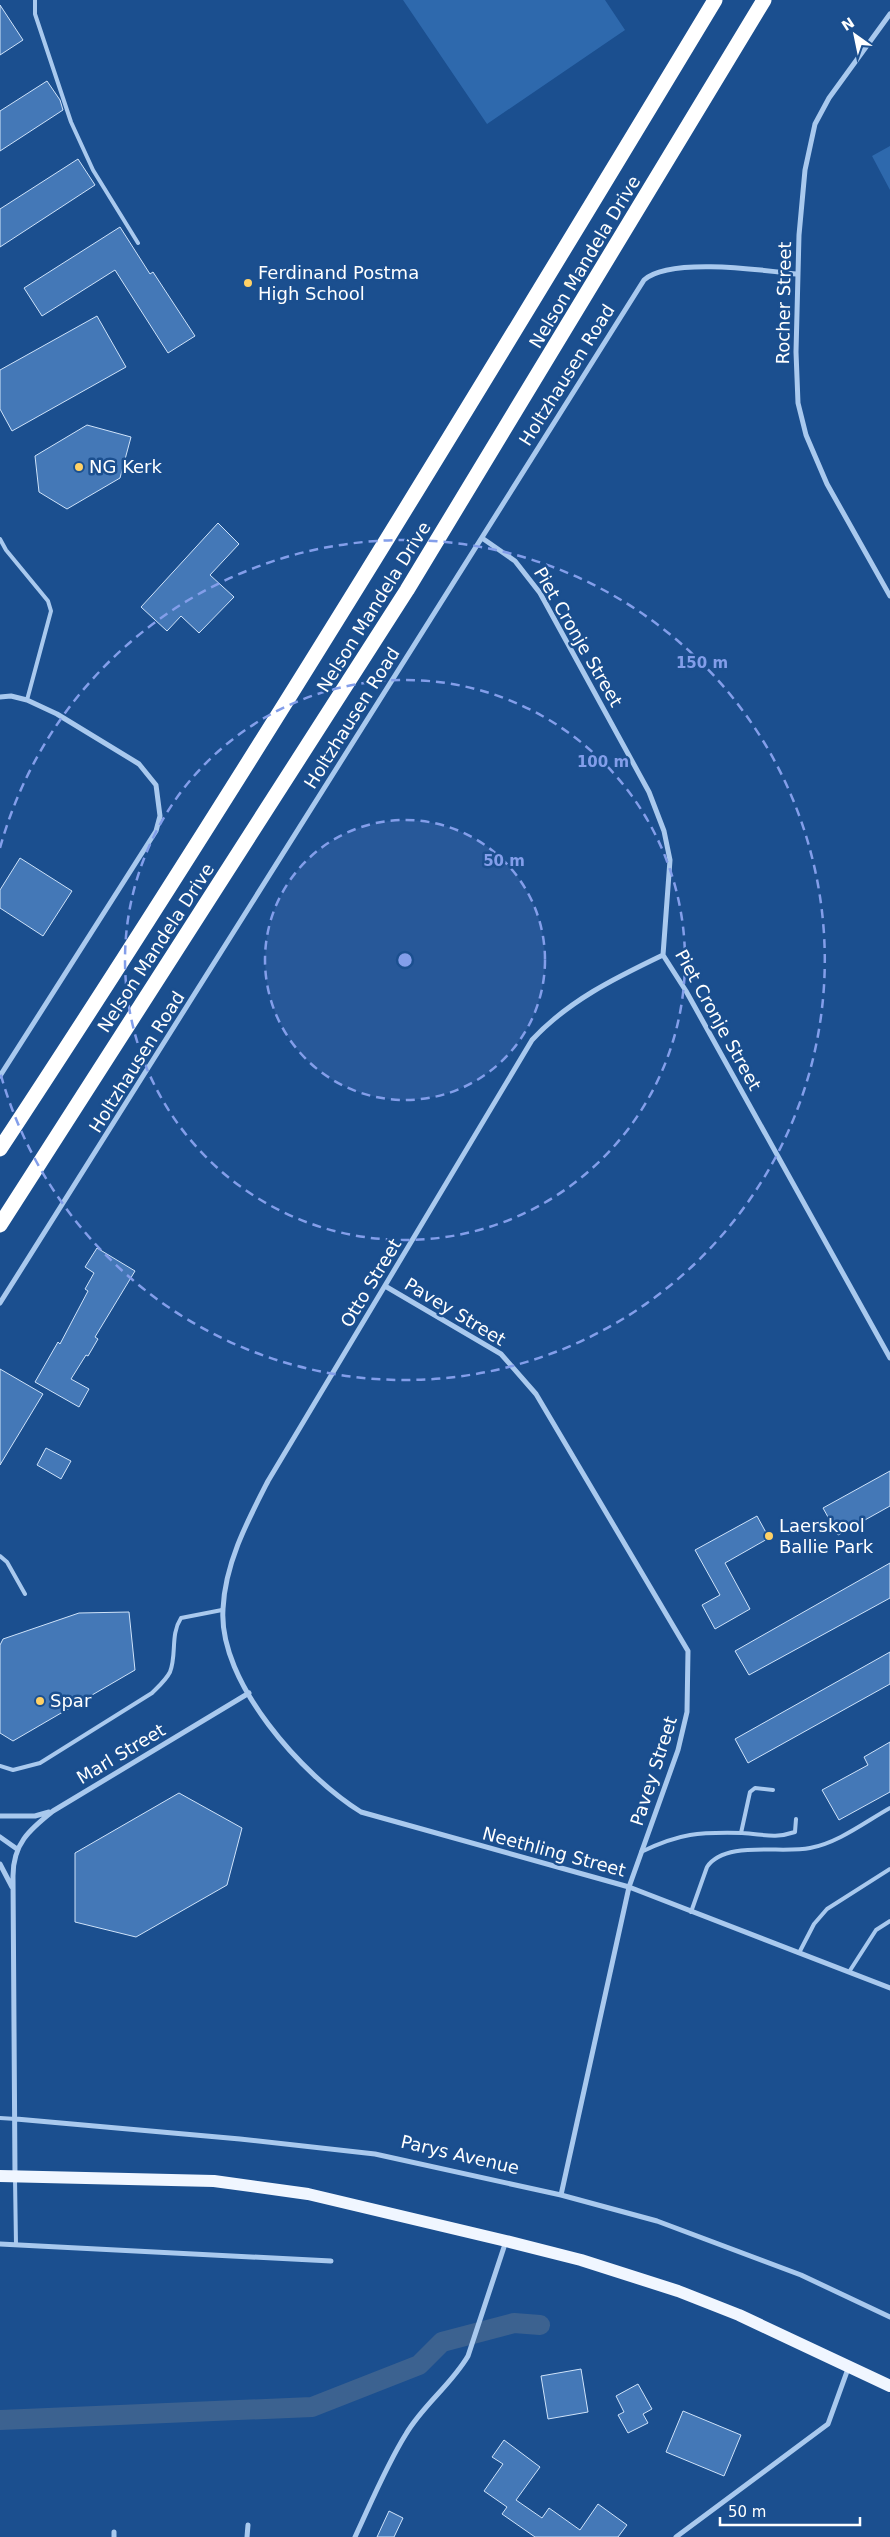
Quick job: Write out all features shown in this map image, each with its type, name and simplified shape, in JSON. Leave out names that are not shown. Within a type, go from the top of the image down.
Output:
[{"type":"highway","name":"Nelson Mandela Drive","points":[[0,1149],[283,708],[506,346],[715,0]]},
{"type":"highway","name":"Nelson Mandela Drive","points":[[0,1224],[408,590],[764,0]]},
{"type":"main road","points":[[0,2176],[214,2181],[308,2194],[506,2240],[581,2260],[678,2291],[739,2316],[890,2386]]},
{"type":"street","name":"Rocher Street","points":[[890,14],[829,98],[815,124],[805,170],[796,274],[798,403],[806,435],[827,484],[890,596]]},
{"type":"street","name":"Holtzhausen Road","points":[[0,1303],[482,538],[632,296],[649,275],[683,267],[796,274]]},
{"type":"street","name":"Piet Cronje Street","points":[[482,538],[515,561],[540,593],[649,792],[664,831],[670,860],[663,955],[686,991],[890,1358]]},
{"type":"street","points":[[0,697],[11,696],[27,700],[57,714],[138,764],[156,785],[160,816],[156,831],[0,1076]]},
{"type":"street","name":"Otto Street","points":[[248,1693],[236,1668],[228,1644],[222,1610],[241,1534],[268,1481],[532,1040],[551,1020],[578,1000],[663,955]]},
{"type":"street","name":"Pavey Street","points":[[385,1286],[501,1354],[521,1375],[536,1394],[688,1651],[687,1712],[680,1740],[629,1887],[561,2195]]},
{"type":"street","name":"Marl Street","points":[[17,1849],[32,1828],[53,1811],[248,1693]]},
{"type":"street","name":"Neethling Street","points":[[248,1693],[282,1741],[306,1768],[331,1791],[361,1812],[629,1887],[890,1988]]},
{"type":"street","points":[[0,1816],[35,1816],[53,1811]]},
{"type":"street","points":[[0,1837],[17,1849],[13,1863],[15,2176]]},
{"type":"street","points":[[0,1864],[14,1889]]},
{"type":"street","name":"Parys Avenue","points":[[16,2119],[240,2139],[375,2154],[561,2195],[656,2221],[801,2275],[890,2317]]},
{"type":"street","points":[[355,2537],[406,2433],[421,2413],[458,2374],[468,2356],[506,2240]]},
{"type":"street","points":[[0,2244],[331,2261]]},
{"type":"street","points":[[676,2537],[828,2424],[849,2366]]},
{"type":"street","points":[[247,2537],[248,2525]]},
{"type":"lane","points":[[35,0],[35,14],[72,122],[93,170],[138,243]]},
{"type":"lane","points":[[0,539],[6,550],[48,601],[51,611],[27,700]]},
{"type":"lane","points":[[0,1556],[11,1568],[25,1594]]},
{"type":"lane","points":[[0,1766],[13,1770],[40,1763],[152,1693],[164,1682],[170,1670],[175,1628],[181,1618],[222,1610]]},
{"type":"lane","points":[[741,1833],[750,1792],[755,1788],[773,1790]]},
{"type":"lane","points":[[692,1912],[707,1867],[720,1855],[728,1852],[809,1849],[830,1842],[890,1808]]},
{"type":"lane","points":[[642,1852],[679,1835],[741,1833],[779,1837],[794,1832],[796,1819]]},
{"type":"lane","points":[[799,1953],[814,1924],[827,1909],[890,1869]]},
{"type":"lane","points":[[849,1972],[876,1930],[890,1920]]},
{"type":"lane","name":"Parys Avenue","points":[[0,2118],[16,2119]]},
{"type":"lane","points":[[15,2176],[16,2245]]},
{"type":"shaded area","points":[[403,0],[605,0],[625,30],[487,124]]},
{"type":"shaded area","points":[[890,146],[890,190],[872,156]]},
{"type":"building","points":[[0,5],[23,40],[0,55]]},
{"type":"building","points":[[47,81],[60,100],[63,110],[0,151],[0,111]]},
{"type":"building","points":[[78,159],[95,185],[0,247],[0,209]]},
{"type":"building","points":[[120,227],[150,274],[153,272],[195,336],[168,353],[115,270],[42,316],[24,288]]},
{"type":"building","points":[[97,316],[126,367],[12,431],[0,409],[0,370]]},
{"type":"building","name":"NG Kerk","points":[[87,425],[131,437],[120,478],[67,509],[39,492],[35,456]]},
{"type":"building","points":[[218,523],[239,544],[210,575],[234,597],[199,633],[181,616],[167,631],[141,607]]},
{"type":"building","points":[[20,858],[72,891],[43,936],[0,908],[0,890]]},
{"type":"building","points":[[97,1248],[135,1271],[95,1337],[98,1339],[88,1356],[86,1355],[71,1379],[89,1389],[79,1407],[35,1382],[58,1342],[60,1344],[88,1291],[85,1289],[94,1273],[85,1267]]},
{"type":"building","points":[[0,1369],[43,1394],[0,1465]]},
{"type":"building","points":[[46,1448],[71,1461],[61,1479],[37,1465]]},
{"type":"building","points":[[890,1471],[890,1506],[838,1535],[823,1508]]},
{"type":"building","points":[[757,1516],[769,1538],[725,1563],[750,1609],[715,1629],[702,1605],[720,1595],[695,1550]]},
{"type":"building","points":[[890,1563],[890,1598],[749,1675],[735,1651]]},
{"type":"building","name":"Spar","points":[[129,1612],[135,1670],[13,1741],[0,1733],[0,1645],[3,1639],[79,1613]]},
{"type":"building","points":[[890,1652],[890,1684],[748,1763],[735,1739]]},
{"type":"building","points":[[890,1742],[890,1792],[839,1820],[822,1790],[868,1765],[864,1757]]},
{"type":"building","points":[[179,1793],[242,1828],[227,1885],[136,1937],[75,1922],[75,1853]]},
{"type":"building","points":[[581,2369],[588,2412],[548,2419],[541,2376]]},
{"type":"building","points":[[638,2384],[652,2409],[643,2414],[648,2423],[628,2433],[618,2415],[624,2412],[616,2396]]},
{"type":"building","points":[[683,2411],[741,2435],[724,2476],[666,2452]]},
{"type":"building","points":[[504,2440],[540,2467],[516,2500],[542,2518],[549,2508],[580,2530],[598,2504],[627,2525],[618,2537],[535,2537],[502,2514],[507,2507],[484,2491],[503,2464],[492,2457]]},
{"type":"building","points":[[389,2511],[403,2518],[394,2537],[377,2537]]},
{"type":"waterway","points":[[0,2420],[312,2407],[419,2365],[442,2342],[514,2323],[540,2325]]},
{"type":"place","name":"Ferdinand Postma High School","points":[[248,283]]},
{"type":"place","name":"NG Kerk","points":[[79,467]]},
{"type":"place","name":"Laerskool Ballie Park","points":[[769,1536]]},
{"type":"place","name":"Spar","points":[[40,1701]]}]
